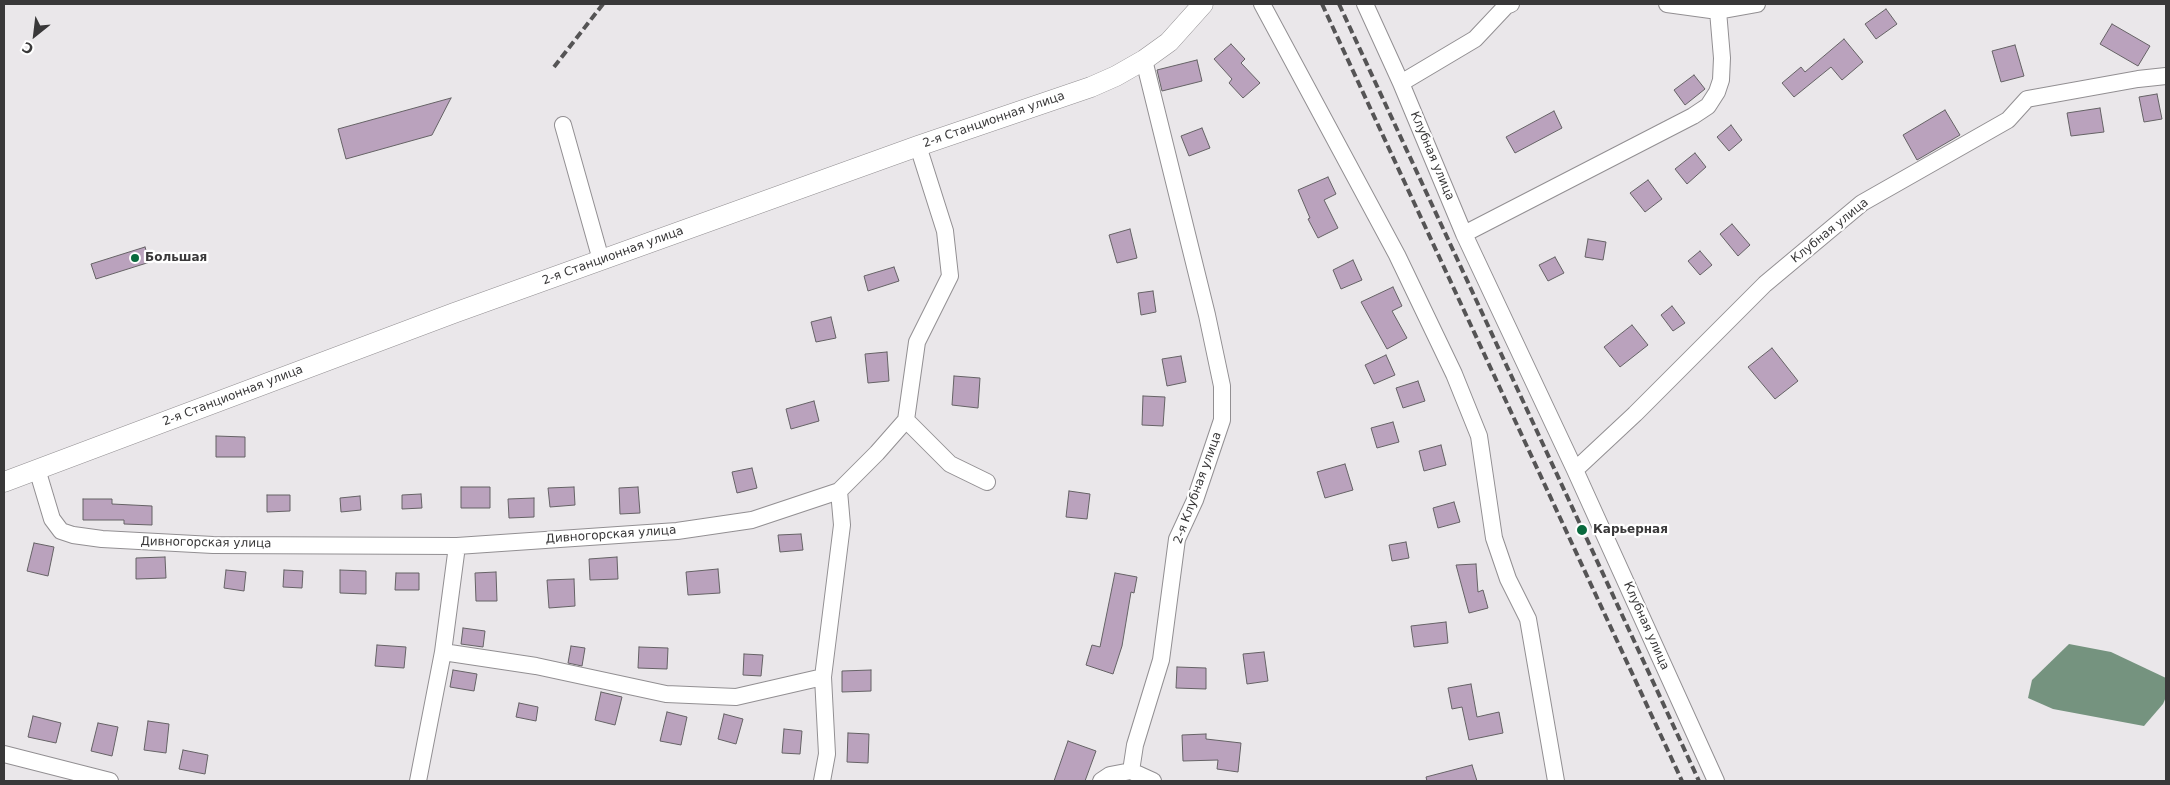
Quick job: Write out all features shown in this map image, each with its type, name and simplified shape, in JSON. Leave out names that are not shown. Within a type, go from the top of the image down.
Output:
[{"type":"main road","name":"2-я Станционная улица","points":[[4,482],[454,313],[918,146],[1091,87],[1116,76],[1144,60],[1168,42],[1204,4]]},
{"type":"street","points":[[1262,4],[1397,255],[1454,374],[1479,436],[1494,538],[1508,578],[1528,619],[1556,781]]},
{"type":"street","name":"Клубная улица","points":[[1365,4],[1401,83],[1464,234],[1576,470],[1716,781]]},
{"type":"street","points":[[1401,83],[1475,39],[1506,6],[1511,4]]},
{"type":"street","points":[[1667,4],[1718,11],[1756,4]]},
{"type":"street","points":[[1464,234],[1693,116],[1708,106],[1717,92],[1721,80],[1722,58],[1718,11]]},
{"type":"street","name":"2-я Клубная улица","points":[[1131,771],[1138,737],[1161,660],[1177,539],[1194,500],[1222,420],[1222,386],[1207,315],[1144,60]]},
{"type":"street","name":"Клубная улица","points":[[1576,470],[1765,284],[1862,203],[2008,120],[2027,99],[2138,79],[2166,76]]},
{"type":"street","points":[[563,125],[601,260]]},
{"type":"street","points":[[918,146],[945,231],[950,276],[917,342],[906,420],[950,464],[987,482]]},
{"type":"street","name":"Дивногорская улица","points":[[37,469],[52,519],[61,531],[73,535],[137,542],[213,545],[457,546],[678,531],[752,520],[839,491],[877,453],[906,420]]},
{"type":"street","points":[[822,781],[827,754],[823,677],[842,525],[839,491]]},
{"type":"street","points":[[418,781],[443,652],[457,546]]},
{"type":"street","points":[[443,652],[536,666],[666,694],[736,698],[823,677]]},
{"type":"street","points":[[4,754],[110,781]]},
{"type":"street","points":[[1102,781],[1110,775],[1131,771],[1153,781]]},
{"type":"shaded area","points":[[2069,644],[2111,652],[2166,678],[2166,697],[2163,704],[2144,726],[2053,709],[2028,698],[2032,680]]},
{"type":"building","points":[[1886,9],[1897,24],[1876,39],[1865,24]]},
{"type":"building","points":[[2112,24],[2150,46],[2138,66],[2100,44]]},
{"type":"building","points":[[1844,39],[1863,62],[1842,80],[1831,67],[1794,97],[1782,83],[1801,67],[1805,72]]},
{"type":"building","points":[[1231,44],[1245,59],[1241,63],[1260,83],[1243,98],[1229,83],[1232,79],[1214,59]]},
{"type":"building","points":[[2015,45],[2024,76],[2001,82],[1992,51]]},
{"type":"building","points":[[1197,60],[1202,81],[1162,91],[1157,70]]},
{"type":"building","points":[[1694,75],[1705,89],[1685,105],[1674,90]]},
{"type":"building","points":[[2157,94],[2162,119],[2144,122],[2139,97]]},
{"type":"building","points":[[451,98],[432,135],[346,159],[338,129]]},
{"type":"building","points":[[2100,108],[2104,132],[2071,136],[2067,113]]},
{"type":"building","points":[[1945,110],[1960,135],[1917,160],[1903,135]]},
{"type":"building","points":[[1554,111],[1562,128],[1515,153],[1506,137]]},
{"type":"building","points":[[1731,125],[1742,140],[1729,151],[1717,137]]},
{"type":"building","points":[[1202,128],[1210,148],[1189,156],[1181,136]]},
{"type":"building","points":[[1695,153],[1706,167],[1687,184],[1675,169]]},
{"type":"building","points":[[1328,177],[1336,194],[1324,200],[1338,228],[1318,238],[1308,219],[1310,218],[1298,190]]},
{"type":"building","points":[[1648,180],[1662,199],[1645,212],[1630,193]]},
{"type":"building","points":[[1732,224],[1750,245],[1738,256],[1720,234]]},
{"type":"building","points":[[1130,229],[1137,258],[1117,263],[1109,235]]},
{"type":"building","points":[[1588,239],[1606,242],[1603,260],[1585,257]]},
{"type":"building","points":[[145,247],[150,262],[96,279],[91,264]]},
{"type":"building","points":[[1700,251],[1712,265],[1700,275],[1688,261]]},
{"type":"building","points":[[1555,257],[1564,273],[1548,281],[1539,265]]},
{"type":"building","points":[[1353,260],[1362,280],[1341,289],[1333,270]]},
{"type":"building","points":[[894,267],[899,281],[868,291],[864,276]]},
{"type":"building","points":[[1393,287],[1402,306],[1392,311],[1407,338],[1387,349],[1361,302]]},
{"type":"building","points":[[1153,291],[1156,312],[1141,315],[1138,293]]},
{"type":"building","points":[[1672,306],[1685,323],[1673,331],[1661,315]]},
{"type":"building","points":[[831,317],[836,338],[816,342],[811,322]]},
{"type":"building","points":[[1632,325],[1648,345],[1620,367],[1604,347]]},
{"type":"building","points":[[1772,348],[1798,381],[1775,399],[1748,367]]},
{"type":"building","points":[[887,352],[889,381],[868,383],[865,354]]},
{"type":"building","points":[[1386,355],[1395,375],[1374,384],[1365,365]]},
{"type":"building","points":[[1181,356],[1186,382],[1167,386],[1162,359]]},
{"type":"building","points":[[954,376],[980,378],[978,408],[952,405]]},
{"type":"building","points":[[1418,381],[1425,401],[1403,408],[1396,388]]},
{"type":"building","points":[[1143,396],[1165,397],[1163,426],[1142,425]]},
{"type":"building","points":[[814,401],[819,421],[791,429],[786,409]]},
{"type":"building","points":[[1393,422],[1399,442],[1377,448],[1371,428]]},
{"type":"building","points":[[216,436],[245,437],[245,457],[216,457]]},
{"type":"building","points":[[1441,445],[1446,465],[1424,471],[1419,451]]},
{"type":"building","points":[[1345,464],[1353,490],[1325,498],[1317,472]]},
{"type":"building","points":[[752,468],[757,488],[737,493],[732,472]]},
{"type":"building","points":[[461,487],[490,487],[490,508],[461,508]]},
{"type":"building","points":[[574,487],[575,505],[550,507],[548,488]]},
{"type":"building","points":[[638,487],[640,513],[620,514],[619,488]]},
{"type":"building","points":[[1069,491],[1090,494],[1087,519],[1066,517]]},
{"type":"building","points":[[421,494],[422,508],[402,509],[402,495]]},
{"type":"building","points":[[267,495],[290,495],[290,511],[267,512]]},
{"type":"building","points":[[360,496],[361,510],[341,512],[340,498]]},
{"type":"building","points":[[534,498],[534,517],[509,518],[508,499]]},
{"type":"building","points":[[83,499],[112,499],[112,504],[152,506],[152,525],[124,524],[124,520],[83,520]]},
{"type":"building","points":[[1454,502],[1460,522],[1438,528],[1433,508]]},
{"type":"building","points":[[801,534],[803,550],[780,552],[778,535]]},
{"type":"building","points":[[1406,542],[1409,558],[1392,561],[1389,545]]},
{"type":"building","points":[[34,543],[54,547],[48,576],[27,571]]},
{"type":"building","points":[[165,557],[166,578],[136,579],[136,558]]},
{"type":"building","points":[[617,557],[618,579],[590,580],[589,559]]},
{"type":"building","points":[[1476,564],[1478,592],[1483,590],[1488,608],[1469,613],[1456,565]]},
{"type":"building","points":[[718,569],[720,593],[688,595],[686,572]]},
{"type":"building","points":[[226,570],[246,572],[244,591],[224,588]]},
{"type":"building","points":[[284,570],[303,571],[302,588],[283,587]]},
{"type":"building","points":[[340,570],[366,571],[366,594],[340,593]]},
{"type":"building","points":[[496,572],[497,601],[476,601],[475,573]]},
{"type":"building","points":[[396,573],[419,573],[419,590],[395,590]]},
{"type":"building","points":[[1115,573],[1137,577],[1134,593],[1131,592],[1122,646],[1113,674],[1086,665],[1092,645],[1100,647]]},
{"type":"building","points":[[574,579],[575,606],[549,608],[547,580]]},
{"type":"building","points":[[1446,622],[1448,643],[1414,647],[1411,626]]},
{"type":"building","points":[[463,628],[485,631],[483,647],[461,644]]},
{"type":"building","points":[[377,645],[406,647],[404,668],[375,666]]},
{"type":"building","points":[[571,646],[585,648],[582,666],[568,663]]},
{"type":"building","points":[[639,647],[668,648],[667,669],[638,668]]},
{"type":"building","points":[[1264,652],[1268,681],[1247,684],[1243,654]]},
{"type":"building","points":[[744,654],[763,655],[761,676],[743,675]]},
{"type":"building","points":[[1177,667],[1206,668],[1206,689],[1176,688]]},
{"type":"building","points":[[453,670],[477,674],[474,691],[450,687]]},
{"type":"building","points":[[871,670],[871,691],[842,692],[842,671]]},
{"type":"building","points":[[1471,684],[1477,717],[1499,712],[1503,733],[1469,740],[1462,707],[1452,709],[1448,688]]},
{"type":"building","points":[[601,692],[622,697],[615,725],[595,720]]},
{"type":"building","points":[[519,703],[538,707],[536,721],[516,717]]},
{"type":"building","points":[[667,712],[687,717],[681,745],[660,741]]},
{"type":"building","points":[[724,714],[743,719],[736,744],[718,739]]},
{"type":"building","points":[[33,716],[61,723],[56,743],[28,737]]},
{"type":"building","points":[[148,721],[169,724],[166,753],[144,750]]},
{"type":"building","points":[[98,723],[118,727],[112,756],[91,751]]},
{"type":"building","points":[[784,729],[802,731],[800,754],[782,753]]},
{"type":"building","points":[[848,733],[869,734],[868,763],[847,762]]},
{"type":"building","points":[[1206,734],[1206,739],[1241,743],[1238,772],[1217,769],[1218,760],[1183,761],[1182,735]]},
{"type":"building","points":[[1068,741],[1096,751],[1085,781],[1054,781]]},
{"type":"building","points":[[183,750],[208,755],[205,774],[179,769]]},
{"type":"building","points":[[1472,765],[1477,781],[1427,781],[1426,777]]},
{"type":"railway","points":[[554,67],[603,4]]},
{"type":"railway","points":[[1322,4],[1682,781]]},
{"type":"railway","points":[[1339,4],[1699,781]]},
{"type":"place","name":"Большая","points":[[135,258]]},
{"type":"place","name":"Карьерная","points":[[1582,530]]}]
